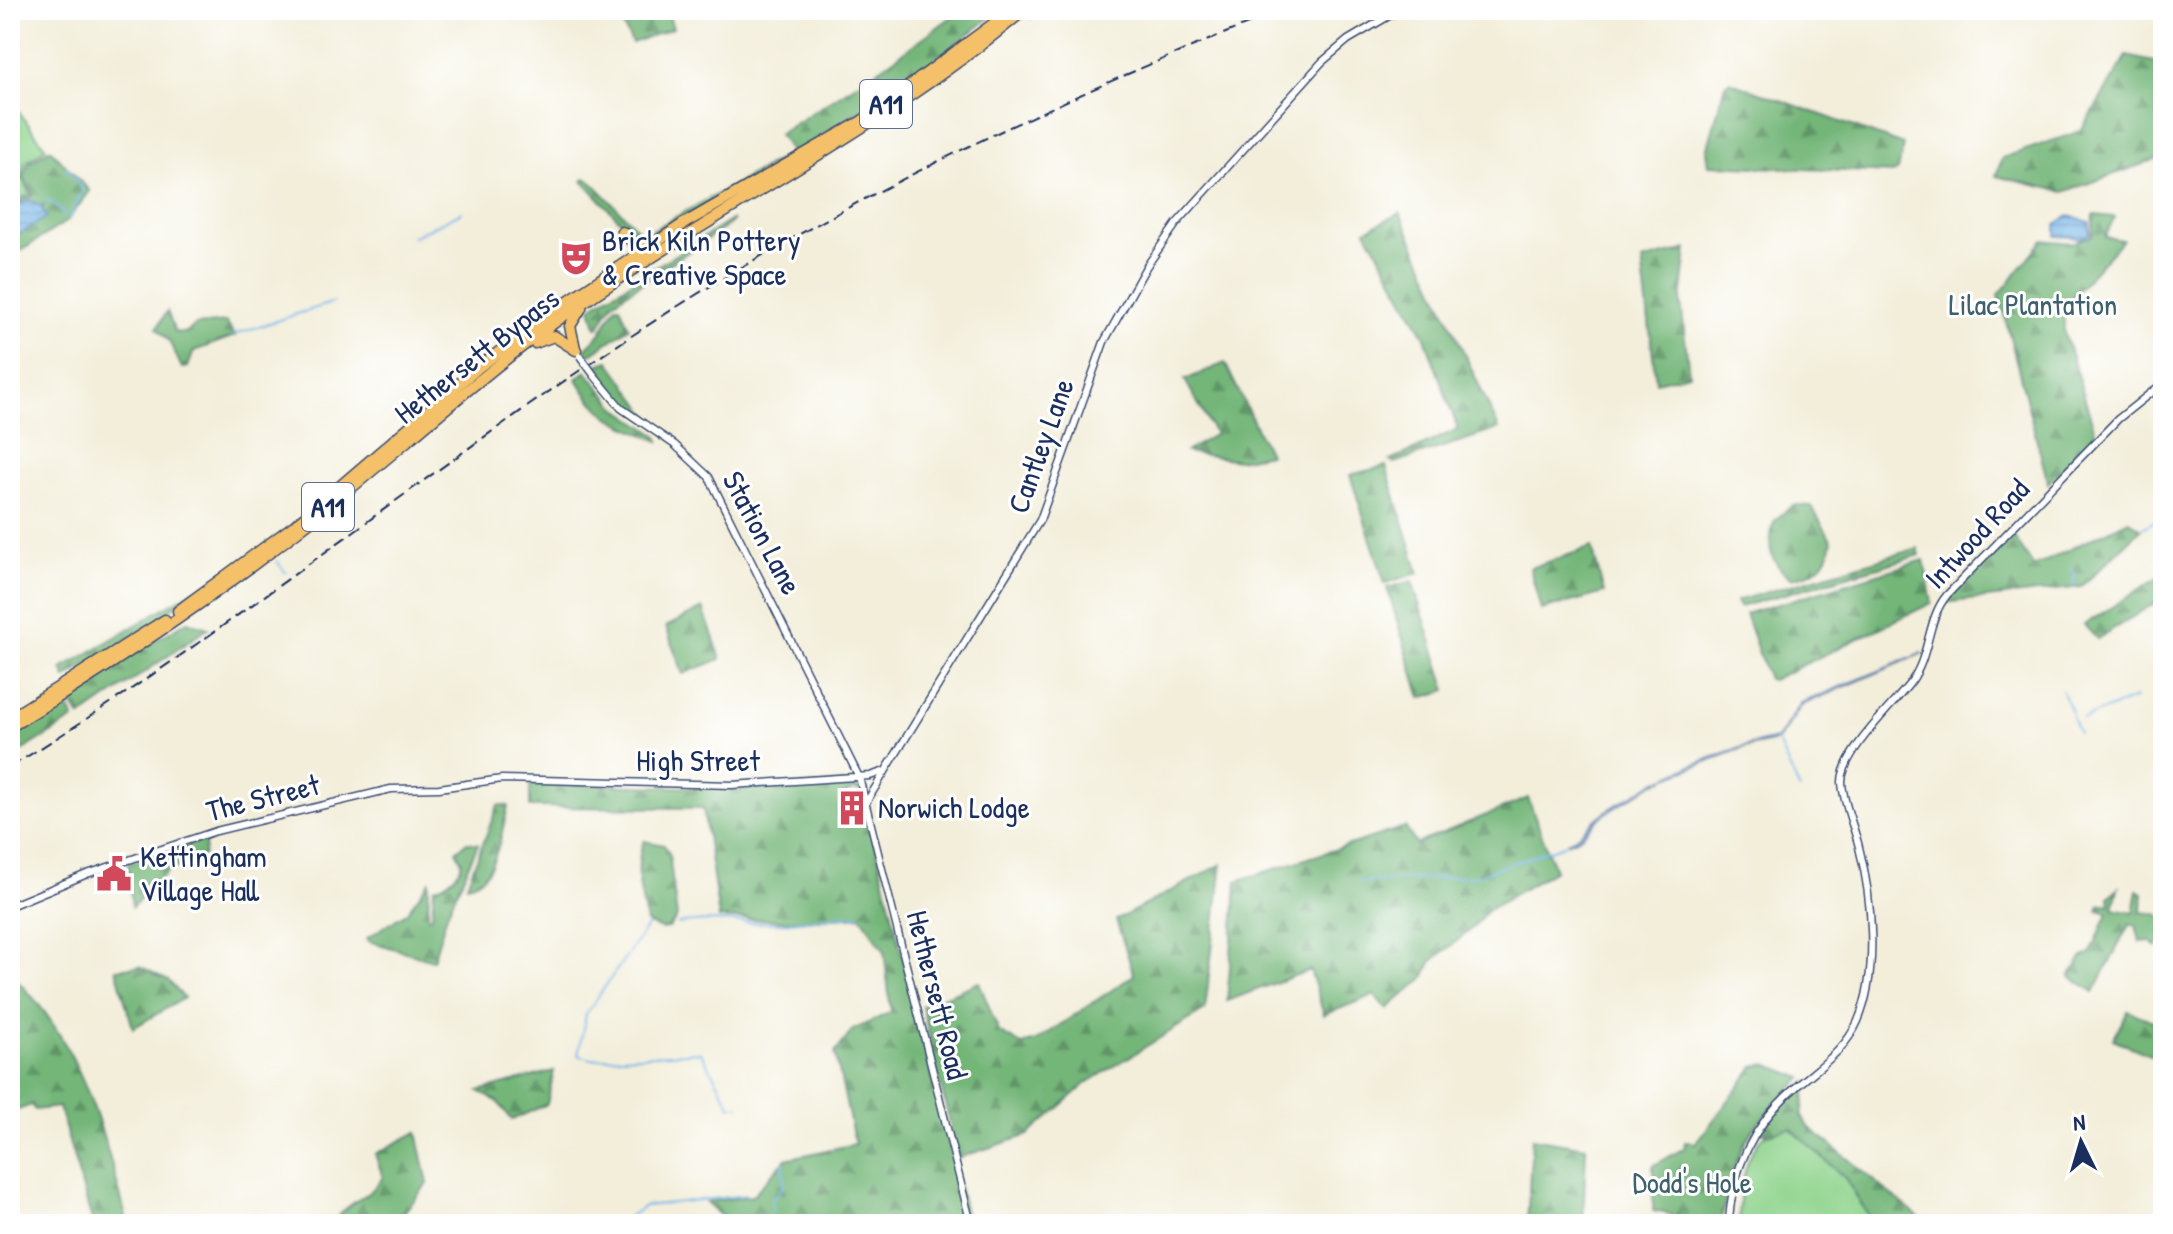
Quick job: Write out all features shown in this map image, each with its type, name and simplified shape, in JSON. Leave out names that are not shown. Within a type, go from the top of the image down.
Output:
[{"type":"highway","name":"Hethersett Bypass","points":[[10,718],[174,614],[252,557],[339,489],[495,355],[626,260],[853,127],[1012,10]]},
{"type":"highway","name":"Hethersett Bypass","points":[[10,727],[118,660],[247,570],[501,363],[602,289],[863,129],[1024,10]]},
{"type":"highway","points":[[626,260],[627,249],[622,232],[635,244],[646,248]]},
{"type":"highway","name":"A11","points":[[578,353],[570,332],[572,321],[602,289]]},
{"type":"highway","name":"A11","points":[[501,363],[546,338],[560,338],[578,353]]},
{"type":"street","name":"Cantley Lane","points":[[867,801],[1040,520],[1099,354],[1134,287],[1177,223],[1336,49],[1399,10]]},
{"type":"street","name":"Station Lane","points":[[578,353],[621,408],[675,445],[709,477],[859,777]]},
{"type":"street","name":"Intwood Road","points":[[1729,1224],[1735,1177],[1758,1129],[1796,1087],[1839,1052],[1850,1037],[1864,1005],[1869,951],[1865,890],[1860,850],[1842,785],[1854,753],[1923,662],[1937,609],[1947,595],[2118,419],[2163,383]]},
{"type":"street","points":[[859,777],[884,771]]},
{"type":"street","name":"High Street","points":[[538,780],[732,785],[859,777]]},
{"type":"street","name":"Hethersett Road","points":[[859,777],[971,1224]]},
{"type":"street","name":"The Street","points":[[10,906],[87,874],[216,831],[372,793],[406,787],[451,786],[481,780],[538,780]]},
{"type":"green space","points":[[667,10],[673,28],[632,43],[621,21]]},
{"type":"green space","points":[[961,10],[1000,10],[872,102],[785,158],[649,239],[636,238],[583,181],[585,178],[591,181],[643,235],[791,153],[779,134],[884,66]]},
{"type":"green space","points":[[2127,56],[2163,64],[2163,157],[2064,192],[1996,176],[2002,158],[2081,131]]},
{"type":"green space","points":[[1729,81],[1903,145],[1898,170],[1893,173],[1709,165],[1707,151],[1725,84]]},
{"type":"green space","points":[[10,100],[46,148],[25,163],[22,177],[30,194],[10,203]]},
{"type":"green space","points":[[50,149],[90,191],[67,221],[10,258],[10,206],[33,195],[24,177],[28,164]]},
{"type":"green space","points":[[1400,213],[1499,429],[1394,463],[1390,461],[1458,429],[1424,335],[1366,230]]},
{"type":"green space","name":"Lilac Plantation","points":[[2094,215],[2115,217],[2105,237],[2122,240],[2064,306],[2064,332],[2096,434],[2048,483],[1999,295],[2043,240],[2072,243],[2092,236]]},
{"type":"green space","points":[[733,219],[730,224],[613,302],[598,328],[596,326],[591,307]]},
{"type":"green space","points":[[1687,249],[1681,302],[1689,374],[1656,382],[1642,261]]},
{"type":"green space","points":[[616,306],[620,306],[629,328],[588,356],[584,350],[600,334]]},
{"type":"green space","points":[[167,311],[175,332],[185,333],[196,325],[226,322],[235,336],[194,351],[188,367],[182,368],[169,341],[157,328]]},
{"type":"green space","points":[[609,361],[651,419],[649,421],[625,403],[594,366]]},
{"type":"green space","points":[[1225,363],[1269,454],[1238,460],[1186,452],[1215,434],[1185,380]]},
{"type":"green space","points":[[586,371],[618,409],[658,436],[659,441],[621,424],[593,403],[577,379]]},
{"type":"green space","points":[[1386,466],[1419,573],[1385,583],[1350,475]]},
{"type":"green space","points":[[1793,505],[1811,506],[1832,541],[1823,563],[1806,574],[1790,578],[1774,559],[1770,545],[1775,520]]},
{"type":"green space","points":[[2129,520],[2141,529],[2081,587],[1943,603],[2012,534],[2034,567]]},
{"type":"green space","points":[[1592,547],[1604,593],[1541,610],[1530,568]]},
{"type":"green space","points":[[1918,548],[1920,555],[1739,607],[1736,601]]},
{"type":"green space","points":[[1924,560],[1932,603],[1772,680],[1768,679],[1745,614]]},
{"type":"green space","points":[[2163,574],[2163,598],[2097,639],[2084,625]]},
{"type":"green space","points":[[1412,581],[1447,690],[1421,698],[1387,588]]},
{"type":"green space","points":[[196,589],[156,621],[66,678],[62,669]]},
{"type":"green space","points":[[703,608],[721,659],[683,674],[666,627]]},
{"type":"green space","points":[[187,621],[208,628],[80,717],[67,696]]},
{"type":"green space","points":[[64,700],[74,719],[10,758],[10,733]]},
{"type":"green space","points":[[853,782],[861,791],[853,790],[842,795],[837,815],[844,820],[863,819],[864,811],[867,811],[968,1224],[729,1224],[706,1202],[752,1196],[786,1159],[855,1144],[835,1053],[853,1030],[891,1012],[884,950],[861,916],[792,921],[719,918],[703,808],[530,807],[530,783],[747,789]]},
{"type":"green space","points":[[1528,798],[1555,870],[1487,911],[1469,931],[1431,962],[1424,978],[1387,1009],[1374,995],[1324,1015],[1310,970],[1227,1001],[1237,881],[1405,827],[1416,844]]},
{"type":"green space","points":[[498,805],[508,806],[496,853],[485,875],[467,884]]},
{"type":"green space","points":[[206,839],[204,854],[198,860],[168,871],[132,907],[128,864]]},
{"type":"green space","points":[[644,841],[664,845],[669,853],[677,917],[669,928],[661,929],[647,923],[639,871]]},
{"type":"green space","points":[[467,842],[478,844],[448,911],[433,960],[368,941],[367,938],[406,913],[429,882],[428,917],[432,916],[434,888],[448,882],[458,871],[462,862],[456,851]]},
{"type":"green space","points":[[1222,864],[1205,1010],[1087,1083],[1028,1135],[958,1158],[922,1006],[979,982],[999,1032],[1022,1045],[1036,1041],[1134,975],[1116,920]]},
{"type":"green space","points":[[2118,888],[2113,909],[2134,913],[2138,890],[2143,893],[2142,912],[2163,918],[2163,939],[2157,947],[2150,941],[2140,942],[2136,925],[2129,925],[2094,992],[2070,976],[2082,958],[2091,953],[2108,913],[2098,910],[2100,905],[2110,904],[2109,897]]},
{"type":"green space","points":[[140,966],[169,981],[184,998],[133,1028],[116,969]]},
{"type":"green space","points":[[10,974],[55,1027],[72,1058],[99,1123],[128,1224],[93,1224],[59,1107],[35,1110],[31,1105],[10,1113]]},
{"type":"green space","points":[[2128,1011],[2163,1025],[2163,1061],[2113,1039]]},
{"type":"green space","name":"Dodd's Hole","points":[[1766,1064],[1803,1078],[1769,1111],[1746,1142],[1731,1178],[1721,1224],[1682,1224],[1684,1217],[1653,1211],[1653,1166],[1684,1148],[1685,1142],[1696,1143],[1754,1067]]},
{"type":"green space","points":[[554,1071],[547,1104],[512,1120],[498,1102],[479,1091]]},
{"type":"green space","points":[[1807,1082],[1802,1116],[1809,1127],[1927,1224],[1874,1224],[1845,1178],[1791,1128],[1767,1134],[1759,1130]]},
{"type":"green space","points":[[1790,1128],[1845,1178],[1874,1224],[1739,1224],[1741,1189],[1752,1152],[1766,1135]]},
{"type":"green space","points":[[417,1132],[428,1183],[396,1222],[333,1224],[344,1210],[372,1190],[383,1177],[375,1154]]},
{"type":"green space","points":[[1532,1138],[1586,1147],[1583,1224],[1527,1224]]},
{"type":"water","points":[[29,200],[41,206],[45,204],[42,208],[47,217],[10,240],[10,209]]},
{"type":"water","points":[[2069,216],[2090,222],[2090,234],[2082,238],[2056,236],[2056,224]]},
{"type":"water","points":[[1923,653],[1802,705],[1777,741],[1743,748],[1664,778],[1709,758],[1754,744],[1777,739],[1801,703]]},
{"type":"water","points":[[1649,786],[1602,816],[1579,838],[1566,843],[1605,812]]},
{"type":"waterway","points":[[1031,19],[1041,10]]},
{"type":"waterway","points":[[66,167],[83,189],[69,219]]},
{"type":"waterway","points":[[47,199],[64,213],[63,217]]},
{"type":"waterway","points":[[412,237],[462,212]]},
{"type":"waterway","points":[[233,335],[334,302]]},
{"type":"waterway","points":[[2142,528],[2163,517]]},
{"type":"waterway","points":[[277,561],[286,573]]},
{"type":"waterway","points":[[2070,569],[2075,573],[2073,587]]},
{"type":"waterway","points":[[2062,691],[2072,714]]},
{"type":"waterway","points":[[2083,719],[2136,698]]},
{"type":"waterway","points":[[2072,716],[2078,732]]},
{"type":"waterway","points":[[1777,741],[1792,773]]},
{"type":"waterway","points":[[1793,775],[1800,790]]},
{"type":"waterway","points":[[1359,882],[1475,876],[1564,845]]},
{"type":"waterway","points":[[678,924],[716,921],[779,923],[860,915]]},
{"type":"waterway","points":[[648,925],[586,1014],[578,1055],[591,1059],[701,1052],[731,1106],[739,1106]]},
{"type":"waterway","points":[[772,1211],[772,1200],[784,1185],[783,1162]]},
{"type":"waterway","points":[[617,1224],[645,1206],[746,1195]]},
{"type":"railway","points":[[10,767],[169,663],[557,386],[713,285],[791,239],[951,155],[1116,79],[1283,10]]},
{"type":"place","name":"Brick Kiln Pottery & Creative Space","points":[[576,258]]},
{"type":"place","name":"Norwich Lodge","points":[[852,808]]},
{"type":"place","name":"Kettingham Village Hall","points":[[114,874]]}]
